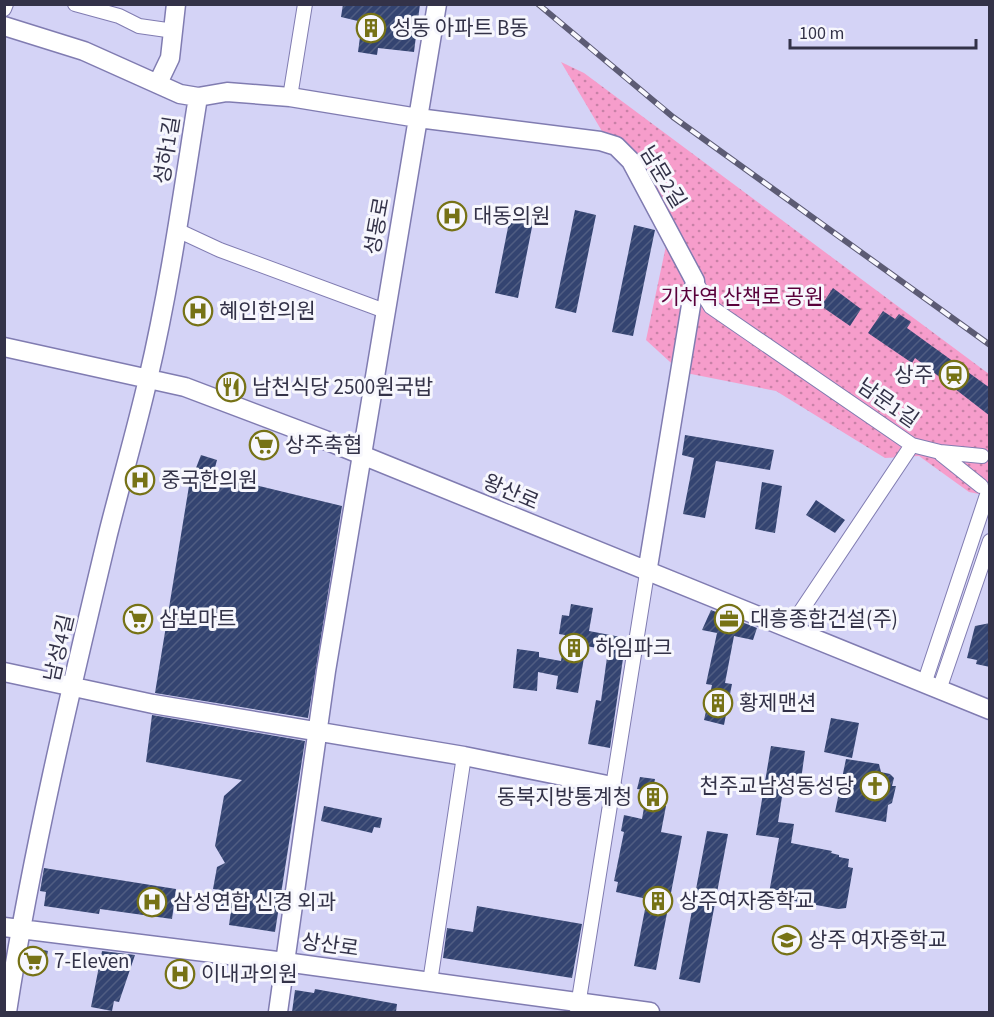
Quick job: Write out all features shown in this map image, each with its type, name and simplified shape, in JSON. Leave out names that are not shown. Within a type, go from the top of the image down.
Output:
[{"type":"street","points":[[4,9],[6,4]]},
{"type":"street","points":[[75,4],[119,16],[139,26],[174,31]]},
{"type":"street","points":[[158,83],[170,58],[176,4]]},
{"type":"street","points":[[290,97],[305,4]]},
{"type":"street","name":"성동로","points":[[278,1012],[317,730],[437,4]]},
{"type":"street","name":"성하1길","points":[[4,26],[84,51],[180,94],[198,97],[177,230],[148,378]]},
{"type":"street","name":"남문2길","points":[[198,97],[227,92],[290,97],[418,118],[600,141],[616,146],[631,161],[695,281]]},
{"type":"street","points":[[177,230],[220,250],[385,311]]},
{"type":"street","points":[[578,1008],[695,281]]},
{"type":"street","name":"남문1길","points":[[695,281],[711,307],[912,446],[789,629]]},
{"type":"street","points":[[690,311],[711,307]]},
{"type":"street","name":"왕산로","points":[[4,347],[185,387],[362,455],[647,573],[990,710]]},
{"type":"street","name":"남성4길","points":[[7,1012],[12,928],[148,378]]},
{"type":"street","points":[[912,446],[940,452],[986,454],[976,475],[986,491],[931,687]]},
{"type":"street","points":[[940,452],[986,491]]},
{"type":"street","points":[[931,687],[990,541]]},
{"type":"street","points":[[4,672],[72,687],[464,756],[612,786]]},
{"type":"street","points":[[430,982],[464,756]]},
{"type":"street","name":"상산로","points":[[12,928],[430,982],[578,1008],[650,1012]]},
{"type":"green space","name":"기차역 산책로 공원","points":[[561,62],[584,73],[989,374],[989,496],[969,492],[919,456],[885,458],[776,391],[681,372],[646,340],[667,241]]},
{"type":"building","points":[[343,4],[420,4],[414,52],[378,48],[377,55],[358,52],[362,22],[341,17]]},
{"type":"building","points":[[512,207],[535,212],[518,298],[495,293]]},
{"type":"building","points":[[575,210],[596,215],[576,313],[555,308]]},
{"type":"building","points":[[634,225],[655,230],[633,336],[612,332]]},
{"type":"building","points":[[833,288],[861,309],[850,326],[821,306]]},
{"type":"building","points":[[883,311],[895,319],[899,314],[911,322],[907,328],[990,388],[990,416],[915,358],[912,363],[868,333]]},
{"type":"building","points":[[685,435],[774,450],[770,470],[716,461],[705,518],[683,514],[694,458],[682,455]]},
{"type":"building","points":[[201,455],[217,460],[213,475],[342,506],[308,718],[155,693],[189,486]]},
{"type":"building","points":[[762,482],[782,486],[775,533],[755,529]]},
{"type":"building","points":[[816,500],[845,520],[835,533],[806,515]]},
{"type":"building","points":[[571,604],[593,608],[589,631],[626,638],[610,748],[588,744],[596,700],[601,701],[608,650],[586,646],[578,693],[556,689],[558,676],[538,672],[537,691],[513,688],[517,649],[539,652],[539,657],[561,661],[565,635],[559,634],[562,615],[569,616]]},
{"type":"building","points":[[711,610],[757,628],[753,640],[734,636],[725,683],[732,684],[724,725],[704,720],[712,685],[706,684],[717,633],[702,630]]},
{"type":"building","points":[[990,623],[990,667],[976,664],[977,660],[967,658],[975,626]]},
{"type":"building","points":[[152,715],[305,741],[275,932],[229,925],[231,911],[218,909],[221,890],[213,889],[217,867],[225,863],[215,846],[224,796],[242,780],[146,762]]},
{"type":"building","points":[[831,718],[859,723],[852,758],[824,752]]},
{"type":"building","points":[[771,746],[805,751],[800,787],[784,784],[778,822],[794,824],[791,843],[832,851],[831,853],[839,857],[849,859],[848,867],[853,868],[846,908],[838,909],[773,897],[774,894],[769,893],[779,838],[756,835]]},
{"type":"building","points":[[846,759],[879,764],[881,772],[890,774],[894,778],[892,786],[896,786],[892,803],[888,805],[886,822],[835,812]]},
{"type":"building","points":[[640,777],[655,779],[654,784],[663,785],[659,804],[666,806],[661,832],[682,836],[656,970],[634,966],[647,899],[616,892],[618,882],[614,881],[624,832],[621,831],[624,815],[642,819],[647,790],[637,789]]},
{"type":"building","points":[[324,806],[382,818],[380,828],[374,827],[372,833],[321,821]]},
{"type":"building","points":[[707,831],[728,834],[700,983],[679,979]]},
{"type":"building","points":[[44,868],[176,889],[172,919],[100,909],[99,914],[44,906],[46,892],[40,891]]},
{"type":"building","points":[[477,906],[582,924],[572,978],[443,958],[447,928],[473,932]]},
{"type":"building","name":"7-Eleven","points":[[29,947],[48,951],[44,969],[26,966]]},
{"type":"building","points":[[102,951],[135,955],[119,1002],[114,1001],[112,1011],[91,1007]]},
{"type":"building","points":[[315,989],[397,1004],[396,1012],[292,1012],[295,990],[314,993]]},
{"type":"railway","points":[[538,4],[673,117],[990,345]]},
{"type":"place","name":"성동 아파트 B동","points":[[371,28]]},
{"type":"place","name":"대동의원","points":[[452,216]]},
{"type":"place","name":"혜인한의원","points":[[198,311]]},
{"type":"place","name":"상주","points":[[954,375]]},
{"type":"place","name":"남천식당 2500원국밥","points":[[231,387]]},
{"type":"place","name":"상주축협","points":[[264,445]]},
{"type":"place","name":"중국한의원","points":[[140,480]]},
{"type":"place","name":"삼보마트","points":[[138,619]]},
{"type":"place","name":"대흥종합건설(주)","points":[[729,619]]},
{"type":"place","name":"하임파크","points":[[574,648]]},
{"type":"place","name":"황제맨션","points":[[718,703]]},
{"type":"place","name":"천주교남성동성당","points":[[875,786]]},
{"type":"place","name":"동북지방통계청","points":[[653,797]]},
{"type":"place","name":"상주여자중학교","points":[[658,901]]},
{"type":"place","name":"삼성연합 신경 외과","points":[[152,902]]},
{"type":"place","name":"상주 여자중학교","points":[[787,940]]},
{"type":"place","name":"7-Eleven","points":[[33,961]]},
{"type":"place","name":"이내과의원","points":[[180,974]]}]
